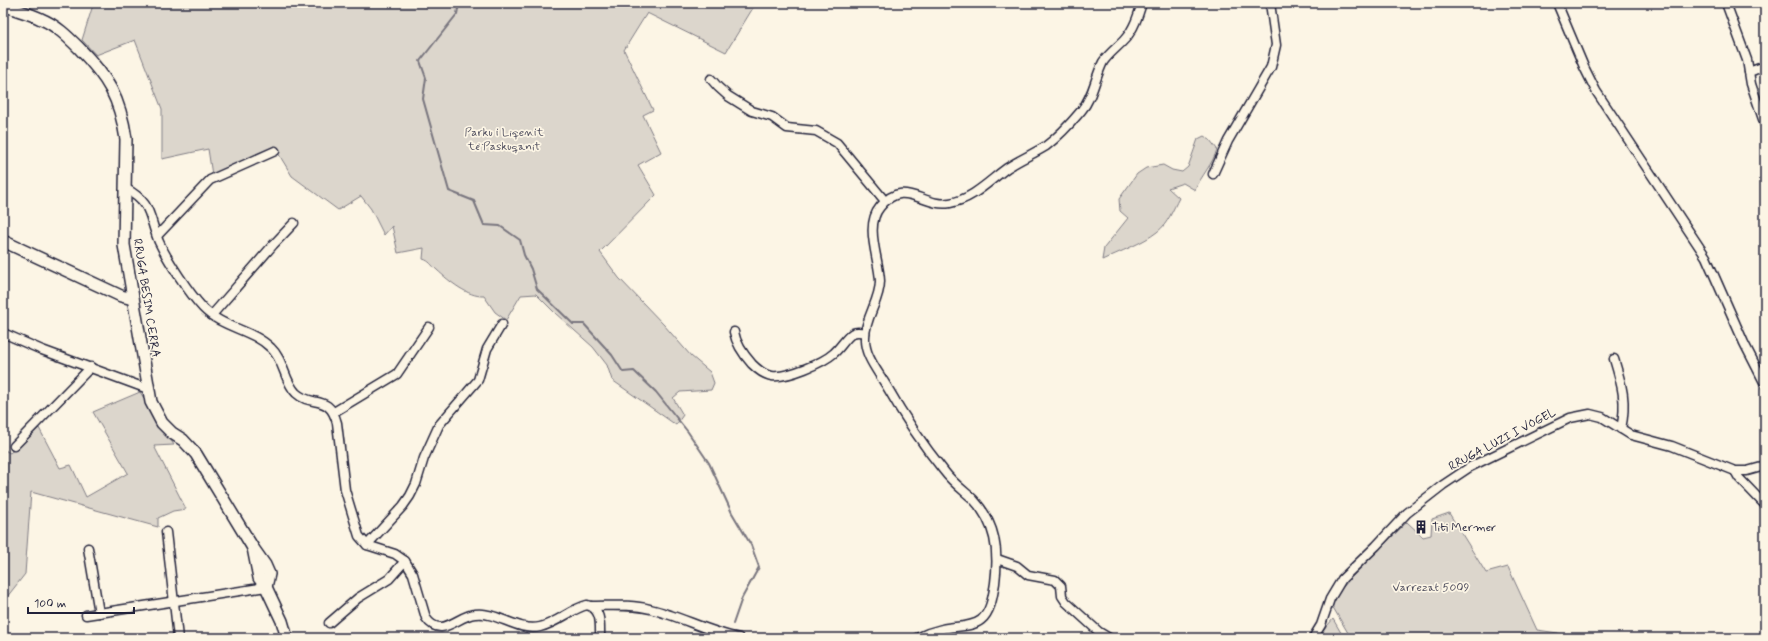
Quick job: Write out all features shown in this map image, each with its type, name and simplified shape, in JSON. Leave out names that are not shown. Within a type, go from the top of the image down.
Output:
[{"type":"street","points":[[917,638],[942,629],[970,625],[982,620],[990,606],[993,592],[997,559],[995,536],[975,501],[944,472],[898,406],[868,354],[865,333],[880,287],[872,222],[876,212],[891,196],[905,194],[942,204],[960,200],[972,195],[1008,167],[1049,144],[1082,110],[1088,100],[1104,62],[1126,38],[1132,29],[1142,3]]},
{"type":"street","points":[[1213,174],[1228,140],[1271,67],[1275,56],[1276,45],[1270,3]]},
{"type":"street","points":[[1558,3],[1584,67],[1596,91],[1706,257],[1744,343],[1765,384]]},
{"type":"street","points":[[1726,3],[1747,60],[1751,84],[1765,125]]},
{"type":"street","name":"RRUGA BESIM CERRA","points":[[3,5],[41,18],[63,32],[96,65],[114,93],[124,124],[126,156],[124,245],[132,299],[151,402],[162,423],[172,433],[184,440],[196,454],[253,548],[259,578],[266,587],[282,621],[287,638]]},
{"type":"street","points":[[1749,72],[1765,66]]},
{"type":"street","points":[[711,78],[728,96],[752,111],[772,118],[787,128],[816,131],[837,143],[885,201]]},
{"type":"street","points":[[157,236],[210,180],[275,151]]},
{"type":"street","points":[[125,188],[141,198],[147,206],[157,236],[169,259],[203,307],[212,315],[231,326],[259,338],[277,355],[294,392],[305,399],[325,404],[334,412],[337,423],[345,490],[359,536],[362,541],[368,545],[390,552],[401,557],[405,561],[413,574],[426,618],[429,623],[438,627],[450,625],[467,615],[475,614],[490,616],[518,626],[540,627],[548,625],[583,606],[618,605],[652,609],[720,634],[739,638]]},
{"type":"street","points":[[212,315],[294,223]]},
{"type":"street","points":[[3,241],[121,296],[132,299]]},
{"type":"street","points":[[368,545],[410,496],[416,484],[424,458],[439,424],[478,380],[487,349],[502,324]]},
{"type":"street","points":[[334,412],[397,374],[429,327]]},
{"type":"street","points":[[734,332],[746,358],[764,374],[773,376],[811,367],[834,353],[851,334],[855,332],[865,333]]},
{"type":"street","points":[[3,333],[42,350],[91,367],[148,390]]},
{"type":"street","points":[[1614,359],[1621,381],[1625,402],[1621,429]]},
{"type":"street","points":[[14,446],[91,367]]},
{"type":"street","name":"RRUGA LUZI I VOGEL","points":[[1313,638],[1321,625],[1330,599],[1342,579],[1407,513],[1443,485],[1470,467],[1570,418],[1590,414],[1602,417],[1631,435],[1687,451],[1735,471],[1747,472],[1765,466]]},
{"type":"street","points":[[1735,471],[1739,478],[1765,505]]},
{"type":"street","points":[[166,532],[178,638]]},
{"type":"street","points":[[88,548],[99,612]]},
{"type":"street","points":[[997,559],[1017,566],[1028,575],[1055,580],[1061,586],[1062,596],[1066,602],[1099,632],[1109,638]]},
{"type":"street","points":[[329,623],[358,598],[389,579],[405,561]]},
{"type":"street","points":[[86,615],[266,587]]},
{"type":"street","points":[[591,606],[598,614],[600,638]]},
{"type":"green space","name":"Parku i Liqenit të Paskuqanit","points":[[91,3],[756,3],[726,52],[647,13],[624,50],[653,110],[643,115],[661,152],[638,165],[656,195],[600,252],[619,278],[691,356],[710,372],[714,383],[711,390],[680,392],[673,398],[683,415],[676,425],[612,380],[607,365],[593,347],[536,294],[521,295],[506,320],[495,312],[484,296],[478,296],[459,288],[429,262],[423,259],[424,248],[398,253],[392,226],[384,235],[371,209],[361,196],[338,210],[292,176],[275,148],[212,175],[208,149],[162,159],[162,109],[135,40],[96,55],[82,40],[93,5]]},
{"type":"green space","points":[[1204,136],[1210,140],[1217,149],[1213,160],[1195,190],[1183,183],[1168,188],[1179,198],[1170,216],[1161,229],[1145,240],[1102,260],[1104,248],[1128,218],[1120,211],[1119,199],[1137,174],[1146,168],[1163,165],[1172,170],[1182,172],[1188,167],[1198,139]]},
{"type":"green space","points":[[140,392],[174,445],[154,446],[186,509],[173,511],[158,518],[158,527],[31,492],[25,574],[3,602],[3,449],[10,453],[39,428],[60,468],[71,465],[86,497],[128,473],[93,412]]},
{"type":"green space","name":"Varrezat 5009","points":[[1449,513],[1486,573],[1508,567],[1537,630],[1558,633],[1567,638],[1351,638],[1331,604],[1342,588],[1407,522],[1423,537],[1431,535],[1432,519]]},
{"type":"green space","points":[[1333,619],[1344,638],[1317,638]]},
{"type":"waterway","points":[[459,3],[457,14],[420,61],[426,78],[423,99],[449,191],[474,201],[484,225],[500,226],[520,240],[537,289],[573,324],[584,324],[612,355],[623,372],[634,371],[656,392],[688,432],[709,463],[732,513],[751,545],[759,567],[742,598],[733,624]]},
{"type":"place","name":"Titi Mermer","points":[[1421,527]]}]
